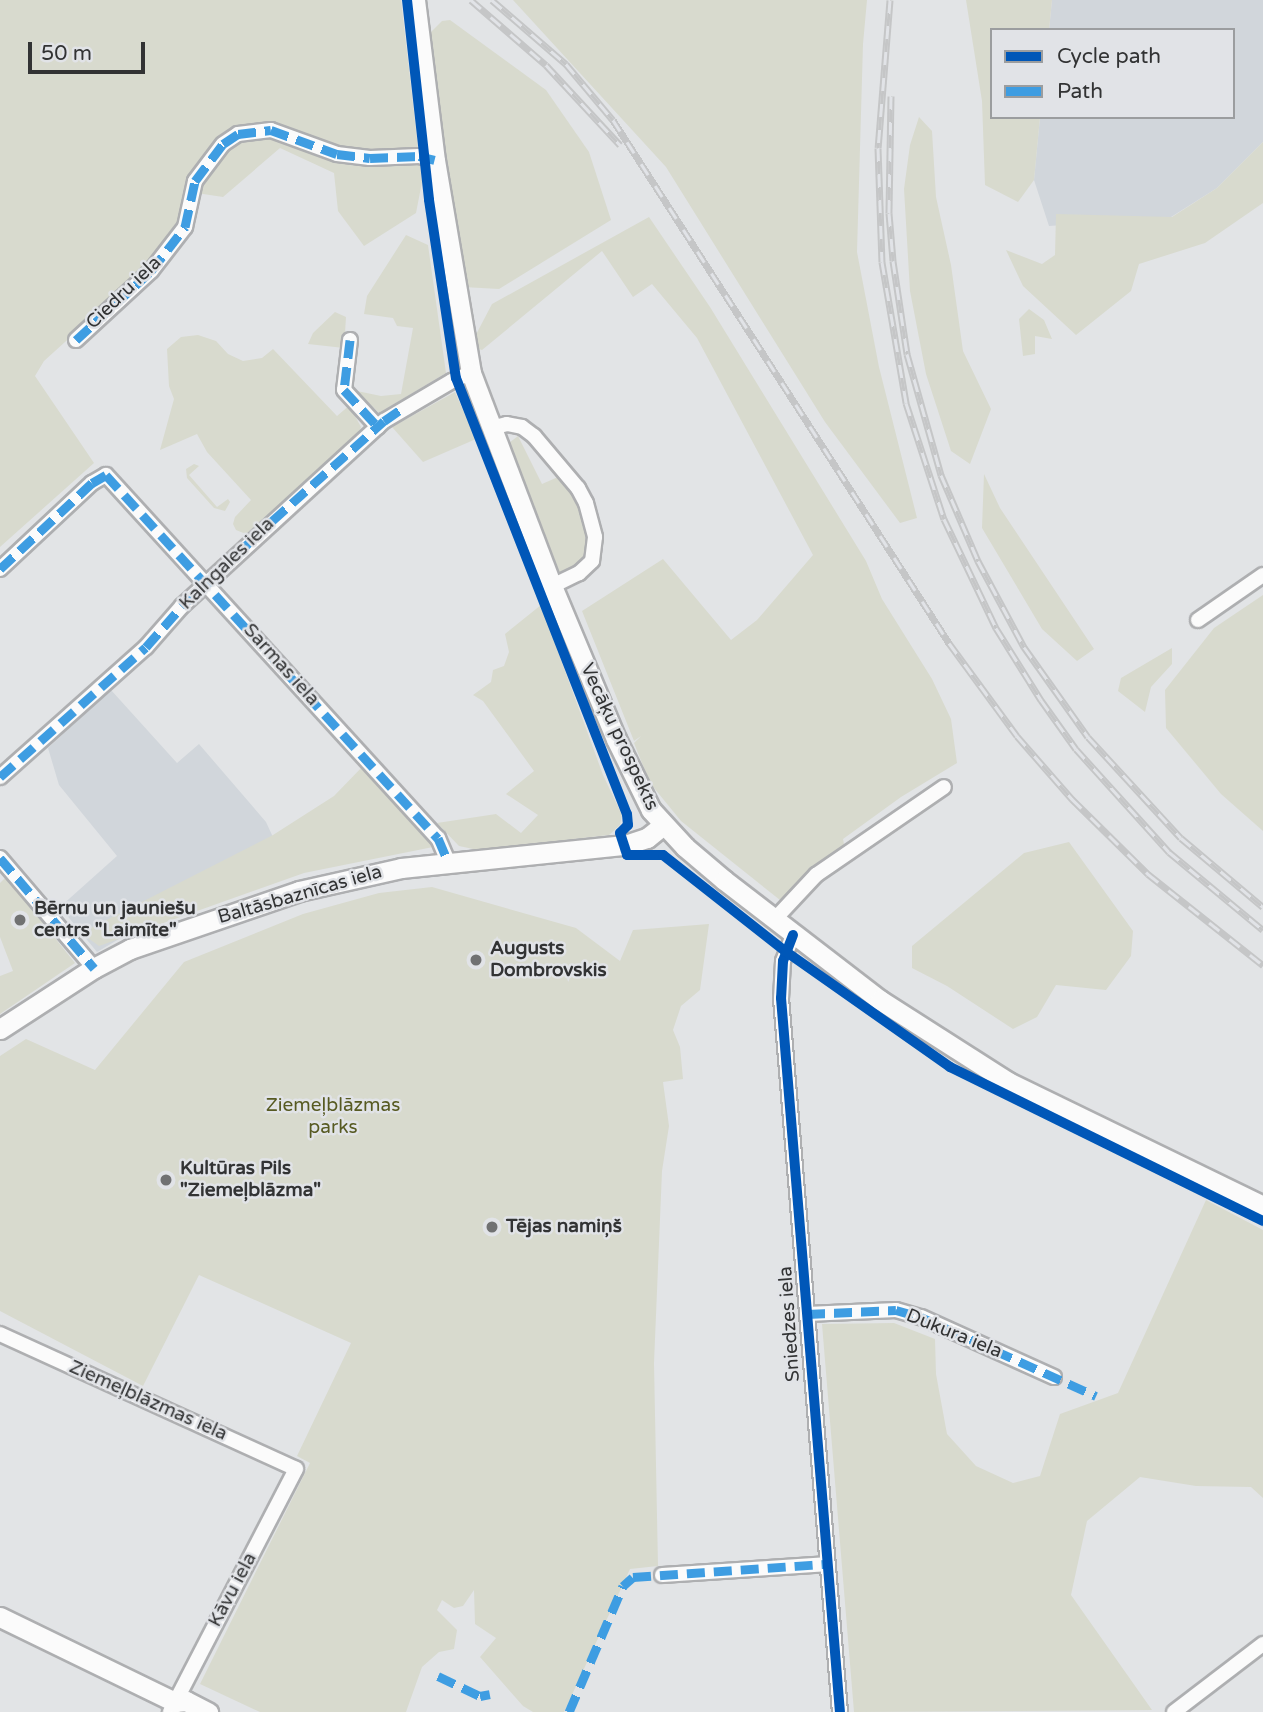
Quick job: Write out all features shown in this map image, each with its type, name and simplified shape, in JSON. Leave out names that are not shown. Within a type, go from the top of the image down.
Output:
[{"type":"main road","name":"Vecāķu prospekts","points":[[415,0],[435,160],[471,373],[552,586],[616,739],[651,810],[663,825],[793,935],[863,988],[1008,1082],[1263,1206]]},
{"type":"main road","name":"Baltāsbaznīcas iela","points":[[0,1029],[94,968],[147,942],[299,891],[401,868],[448,861],[614,847],[647,838],[663,825]]},
{"type":"main road","points":[[0,1617],[175,1709],[186,1702],[208,1712]]},
{"type":"street","name":"Ciedru iela","points":[[76,340],[151,271],[185,227],[195,181],[223,144],[238,134],[252,130],[271,131],[337,154],[370,158],[419,156],[435,160]]},
{"type":"street","points":[[350,340],[344,390],[378,427]]},
{"type":"street","name":"Kalngales iela","points":[[0,777],[146,647],[205,585],[378,427],[452,381],[471,373]]},
{"type":"street","points":[[491,428],[507,424],[522,428],[534,436],[578,488],[589,510],[595,537],[592,561],[579,573],[552,586]]},
{"type":"street","name":"Sarmas iela","points":[[0,569],[92,483],[106,475],[438,838],[448,861]]},
{"type":"street","points":[[1198,620],[1263,575]]},
{"type":"street","points":[[774,920],[816,875],[944,787]]},
{"type":"street","points":[[0,858],[94,968]]},
{"type":"street","name":"Sniedzes iela","points":[[793,935],[783,961],[781,998],[840,1712]]},
{"type":"street","name":"Dukura iela","points":[[807,1314],[867,1310],[909,1313],[1054,1377]]},
{"type":"street","name":"Ziemeļblāzmas iela","points":[[0,1334],[296,1469]]},
{"type":"street","name":"Kāvu iela","points":[[175,1709],[296,1469]]},
{"type":"street","points":[[662,1575],[826,1563]]},
{"type":"street","points":[[1174,1712],[1263,1644]]},
{"type":"shaded area","points":[[1052,0],[1263,0],[1263,142],[1217,188],[1171,217],[1049,226],[1034,180],[1040,119],[1235,119],[1235,28],[1049,28]]},
{"type":"shaded area","points":[[111,690],[177,763],[199,744],[266,822],[289,872],[136,929],[97,952],[60,907],[117,856],[59,785],[48,748]]},
{"type":"green space","points":[[0,0],[401,0],[422,182],[416,213],[364,246],[338,211],[334,173],[280,148],[223,197],[190,192],[172,234],[149,266],[44,361],[35,376],[94,463],[0,547]]},
{"type":"green space","points":[[513,0],[867,0],[863,44],[857,252],[879,367],[917,518],[900,523],[825,422],[666,167]]},
{"type":"green space","points":[[966,0],[1052,0],[1049,28],[990,28],[990,119],[1040,119],[1034,180],[1018,202],[985,185],[982,101]]},
{"type":"green space","points":[[450,20],[546,90],[589,152],[611,220],[499,289],[463,287],[429,34],[442,21]]},
{"type":"green space","points":[[919,117],[932,131],[936,197],[951,265],[963,351],[991,409],[970,464],[951,451],[926,374],[910,291],[904,189],[910,145]]},
{"type":"green space","points":[[1263,142],[1263,203],[1205,243],[1139,264],[1131,291],[1076,335],[1023,286],[1006,250],[1042,264],[1055,255],[1056,214],[1172,217],[1217,188]]},
{"type":"green space","points":[[649,217],[710,307],[866,561],[882,599],[932,679],[951,719],[957,763],[901,797],[843,839],[844,844],[780,900],[681,821],[650,783],[634,743],[641,736],[634,741],[582,611],[663,559],[731,640],[757,620],[813,555],[697,338],[652,284],[633,297],[602,251],[482,350],[470,346],[492,304]]},
{"type":"green space","points":[[406,235],[428,245],[446,373],[379,413],[357,391],[381,396],[401,394],[413,328],[397,326],[393,318],[364,314],[367,296]]},
{"type":"green space","points":[[1029,309],[1044,320],[1052,339],[1035,336],[1035,354],[1023,356],[1019,319]]},
{"type":"green space","points":[[335,312],[346,317],[344,348],[308,344],[313,333]]},
{"type":"green space","points":[[198,335],[216,341],[228,354],[243,361],[262,358],[273,349],[337,416],[351,404],[358,412],[355,416],[361,427],[357,436],[312,479],[246,534],[236,530],[233,524],[235,517],[251,500],[207,452],[197,434],[160,450],[174,399],[169,386],[167,349],[181,337]]},
{"type":"green space","points":[[455,392],[476,439],[423,462],[392,427]]},
{"type":"green space","points":[[518,436],[542,484],[558,477],[587,515],[589,544],[582,565],[561,576],[509,443]]},
{"type":"green space","points":[[194,464],[199,466],[189,475],[217,507],[228,499],[230,502],[225,511],[214,508],[187,478],[186,469]]},
{"type":"green space","points":[[984,474],[1000,508],[1094,649],[1077,661],[1042,629],[982,528]]},
{"type":"green space","points":[[1263,595],[1263,831],[1221,794],[1166,728],[1165,690],[1214,628]]},
{"type":"green space","points":[[541,605],[603,775],[622,815],[620,825],[609,835],[478,850],[459,846],[437,823],[496,814],[521,833],[538,815],[506,794],[534,771],[483,701],[473,695],[491,682],[493,670],[504,666],[509,652],[505,634]]},
{"type":"green space","points":[[1172,648],[1172,664],[1151,687],[1145,712],[1118,691],[1121,678]]},
{"type":"green space","points":[[364,765],[433,847],[304,873],[99,946],[81,933],[273,835],[334,796]]},
{"type":"green space","points":[[1069,842],[1133,931],[1131,956],[1106,990],[1056,985],[1037,1017],[1013,1029],[947,986],[912,968],[912,946],[1024,853]]},
{"type":"green space","name":"Bērnu un jauniešu centrs \"Laimīte\"","points":[[6,877],[75,963],[0,1014],[0,976],[13,971],[0,937],[0,883]]},
{"type":"green space","name":"Ziemeļblāzmas parks","points":[[432,887],[576,928],[620,961],[633,930],[709,924],[700,990],[681,1006],[673,1030],[680,1047],[683,1079],[663,1082],[669,1126],[662,1171],[654,1363],[658,1566],[630,1569],[564,1712],[533,1712],[523,1706],[480,1657],[496,1638],[475,1624],[474,1590],[463,1606],[454,1608],[442,1600],[437,1610],[457,1630],[454,1649],[439,1652],[422,1667],[406,1712],[260,1712],[200,1684],[310,1463],[297,1456],[351,1343],[199,1275],[143,1386],[0,1311],[0,1056],[26,1039],[95,1070],[184,962],[303,914],[379,893]]},
{"type":"green space","points":[[1206,1200],[1263,1230],[1263,1498],[1251,1487],[1196,1486],[1140,1477],[1087,1521],[1071,1595],[1152,1710],[854,1712],[822,1324],[894,1323],[935,1339],[936,1374],[947,1434],[976,1466],[1013,1483],[1040,1476],[1060,1414],[1118,1393]]},
{"type":"railway","points":[[471,0],[546,65],[620,145]]},
{"type":"railway","points":[[492,0],[566,64],[613,120],[949,643],[1017,736],[1072,799],[1148,874],[1263,965]]},
{"type":"railway","points":[[890,0],[878,148],[882,262],[906,403],[944,519],[996,628],[1041,700],[1076,749],[1169,852],[1263,930]]},
{"type":"railway","points":[[891,96],[889,213],[893,261],[907,354],[941,475],[978,561],[1024,647],[1088,737],[1181,838],[1263,907]]},
{"type":"marked path","points":[[76,340],[151,271],[185,227],[195,181],[223,144],[238,134],[271,130],[337,154],[370,158],[419,156],[435,160]]},
{"type":"marked path","points":[[350,340],[344,390],[378,427]]},
{"type":"marked path","points":[[0,777],[146,647],[182,606],[272,521],[384,421],[400,410]]},
{"type":"marked path","points":[[0,569],[92,483],[106,475],[438,838],[448,861]]},
{"type":"marked path","points":[[0,858],[94,968]]},
{"type":"marked path","points":[[807,1314],[896,1310],[921,1317],[1096,1396]]},
{"type":"marked path","points":[[569,1712],[623,1586],[633,1577],[826,1564]]},
{"type":"marked path","points":[[438,1676],[480,1696],[490,1694]]},
{"type":"cycle path","points":[[407,0],[429,200],[456,378],[627,814],[628,825],[620,833],[627,855],[663,855],[785,951],[950,1067],[1263,1221]]},
{"type":"cycle path","points":[[793,935],[783,961],[781,998],[840,1712]]},
{"type":"place","name":"Bērnu un jauniešu centrs \"Laimīte\"","points":[[20,920]]},
{"type":"place","name":"Augusts Dombrovskis","points":[[476,960]]},
{"type":"place","name":"Kultūras Pils \"Ziemeļblāzma\"","points":[[166,1180]]},
{"type":"place","name":"Tējas namiņš","points":[[492,1227]]}]
